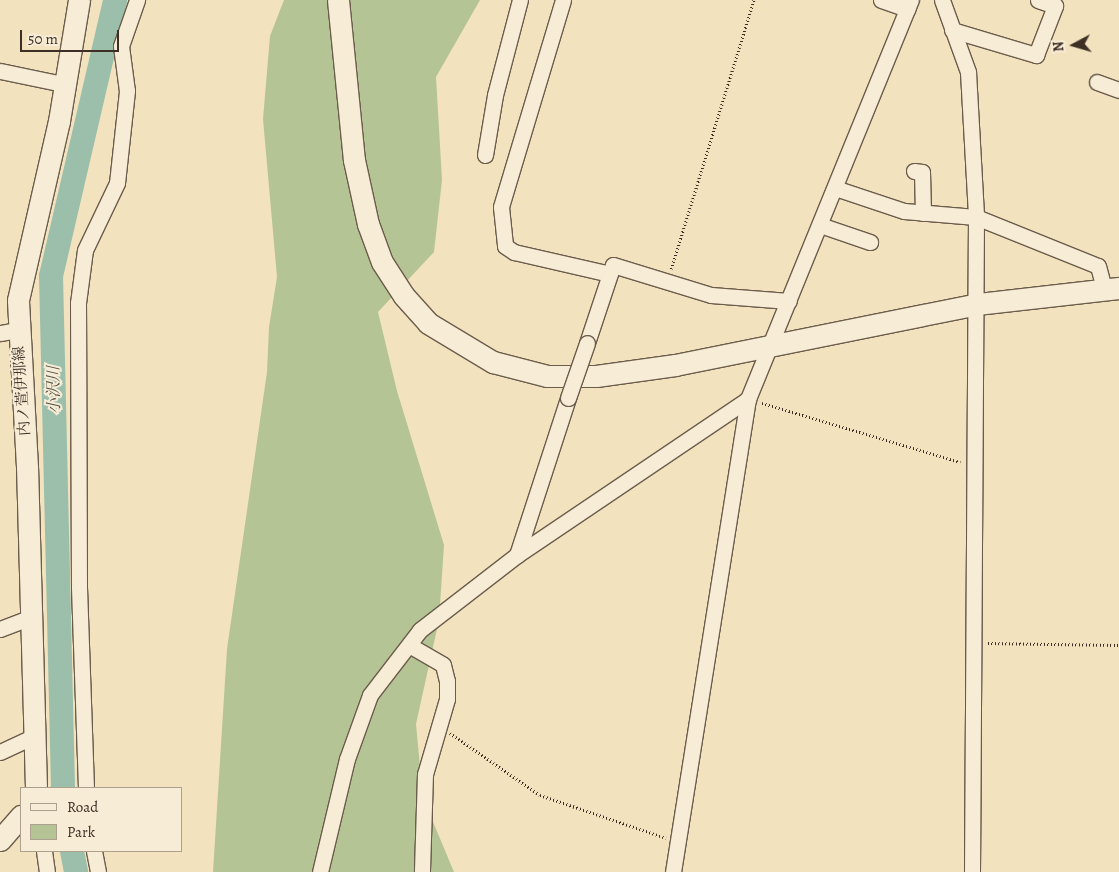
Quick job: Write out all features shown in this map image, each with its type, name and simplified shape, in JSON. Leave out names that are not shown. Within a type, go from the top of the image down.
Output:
[{"type":"street","name":"内ノ萱伊那線","points":[[36,787],[27,467],[8,331],[59,121],[63,84],[79,0]]},
{"type":"street","points":[[86,787],[79,604],[78,303],[85,250],[117,183],[127,91],[121,46],[137,0]]},
{"type":"street","points":[[338,0],[354,160],[368,224],[382,262],[404,296],[428,323],[486,359],[546,376],[626,372],[978,304],[1111,289],[1098,266],[976,217],[904,211],[835,188]]},
{"type":"street","points":[[485,155],[495,95],[520,0]]},
{"type":"street","points":[[563,0],[501,207],[505,246],[514,252],[610,274]]},
{"type":"street","points":[[673,872],[748,399],[774,343],[789,301],[909,5],[881,0]]},
{"type":"street","points":[[942,0],[968,72],[976,217],[978,304],[974,466],[972,872]]},
{"type":"street","points":[[952,30],[1036,55],[1055,6],[1038,0]]},
{"type":"street","points":[[0,71],[63,84]]},
{"type":"street","points":[[1097,82],[1119,90]]},
{"type":"street","points":[[914,170],[922,172],[922,213]]},
{"type":"street","points":[[820,224],[870,242]]},
{"type":"street","points":[[517,555],[613,265],[667,282],[749,300],[789,301]]},
{"type":"street","points":[[320,872],[341,782],[364,710],[388,668],[431,618],[517,555],[748,399]]},
{"type":"street","points":[[0,629],[31,617]]},
{"type":"street","points":[[409,645],[443,665],[447,699],[425,774],[422,872]]},
{"type":"street","points":[[0,752],[35,736]]},
{"type":"street","points":[[0,840],[20,817]]},
{"type":"street","points":[[44,852],[47,872]]},
{"type":"street","points":[[94,852],[98,872]]},
{"type":"path","points":[[667,282],[754,0]]},
{"type":"path","points":[[748,399],[974,466]]},
{"type":"path","points":[[974,642],[1119,645]]},
{"type":"path","points":[[439,725],[540,795],[677,842]]},
{"type":"green space","points":[[284,0],[480,0],[436,77],[442,180],[434,252],[378,312],[397,391],[444,545],[439,620],[416,724],[423,798],[454,872],[213,872],[227,649],[267,372],[269,327],[277,277],[263,119],[270,36]]},
{"type":"waterway","name":"小沢川","points":[[63,787],[51,276],[115,0]]},
{"type":"waterway","points":[[56,787],[63,785]]},
{"type":"waterway","name":"小沢川","points":[[72,852],[76,872]]}]
